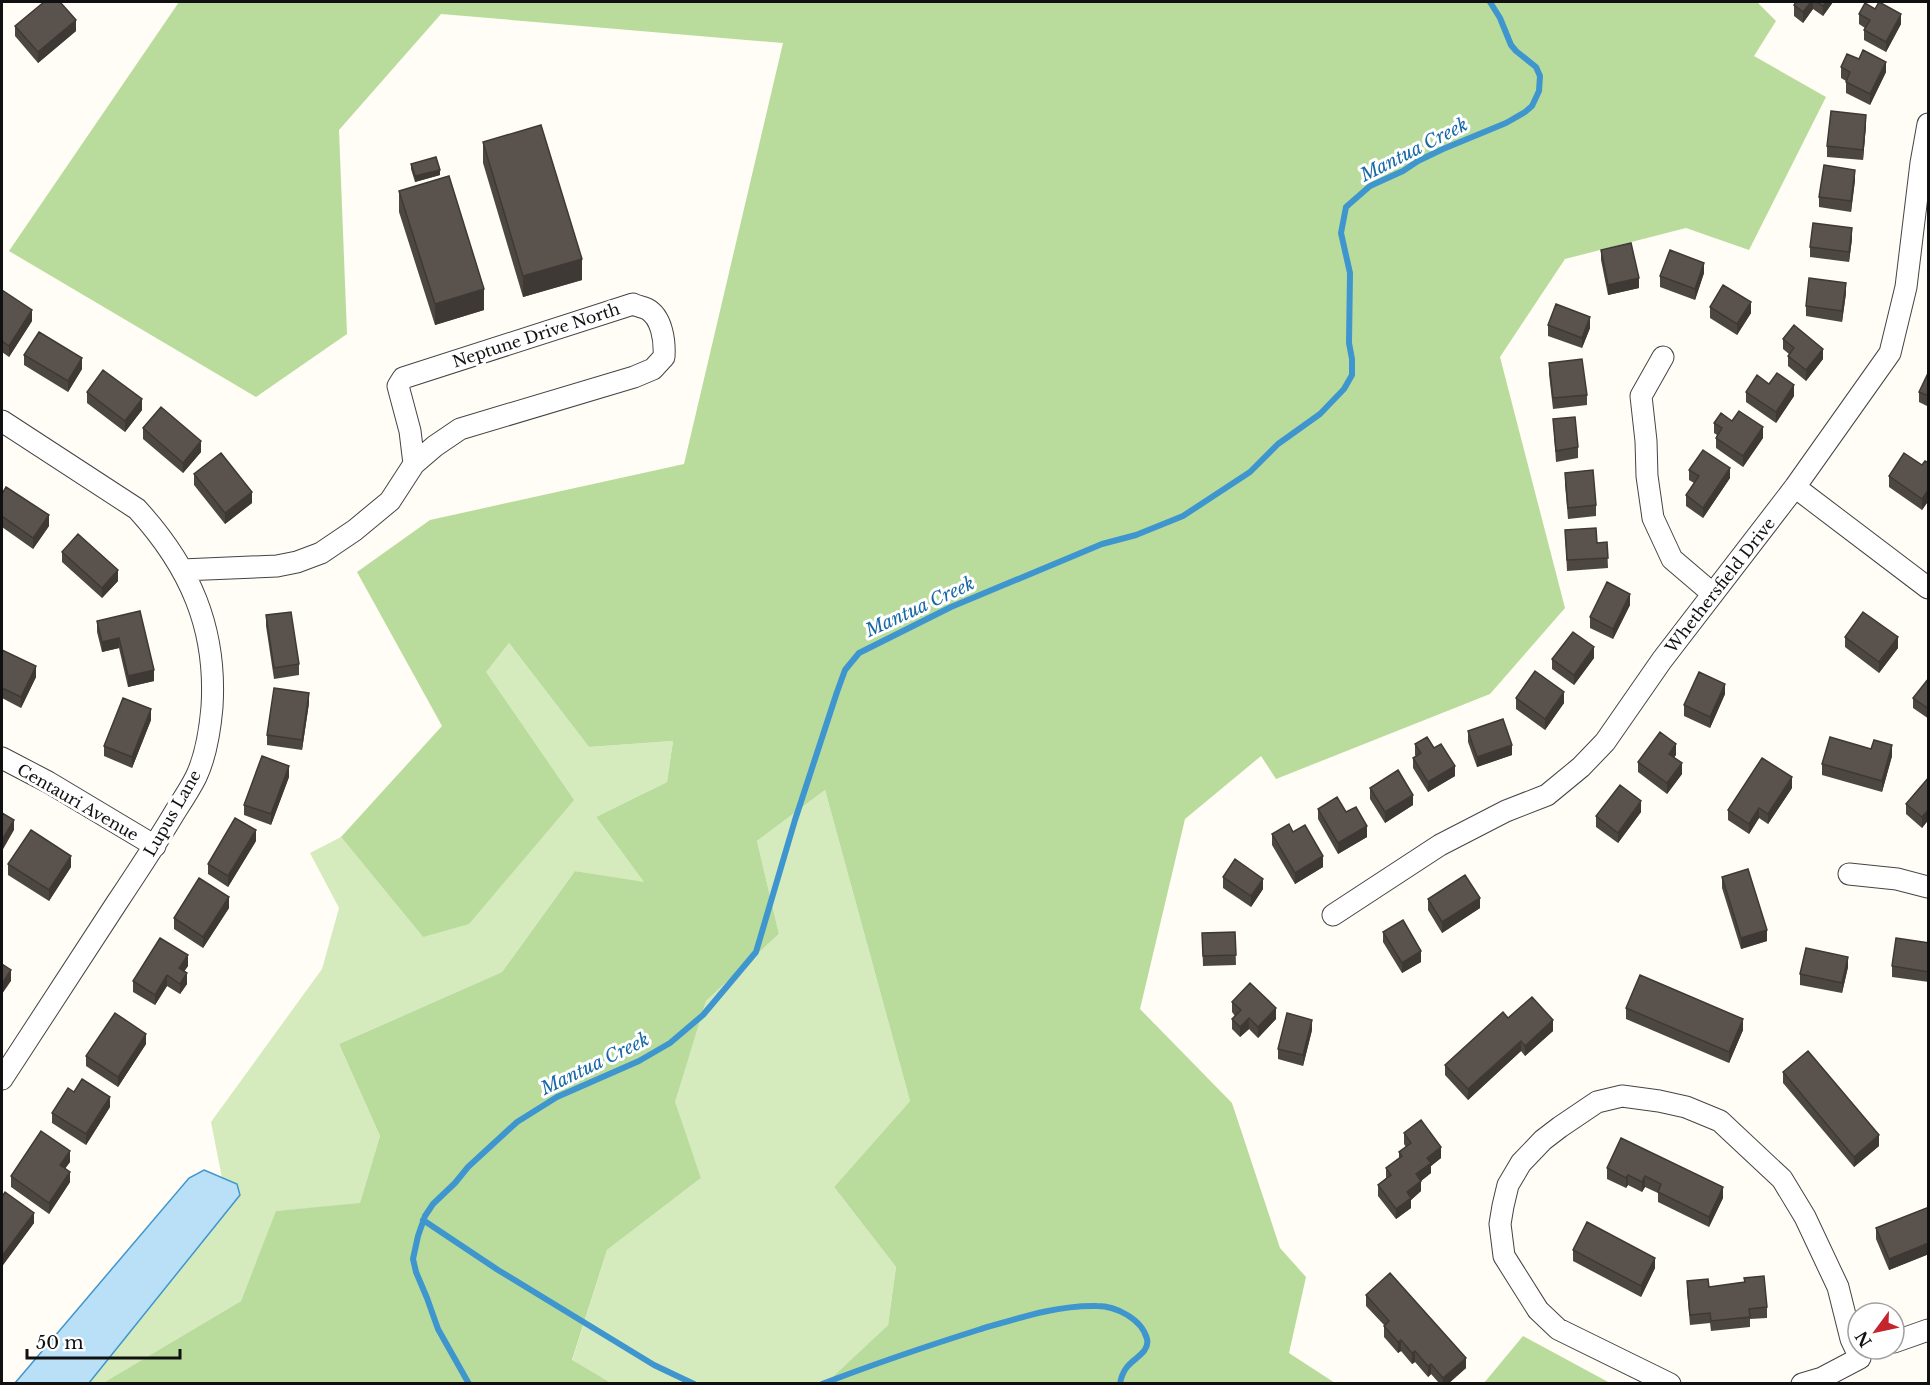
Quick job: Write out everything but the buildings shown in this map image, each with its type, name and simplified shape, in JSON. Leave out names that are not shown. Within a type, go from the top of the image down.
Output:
[{"type":"street","name":"Whethersfield Drive","points":[[1333,915],[1440,845],[1506,811],[1547,795],[1581,767],[1605,742],[1662,660],[1795,487],[1890,352],[1906,287],[1921,163],[1929,124]]},
{"type":"street","name":"Neptune Drive North","points":[[182,570],[277,566],[297,562],[321,553],[355,530],[390,501],[414,464],[460,429],[634,377],[652,369],[664,357],[665,343],[658,321],[649,310],[633,304],[403,378],[398,386],[410,431],[414,464]]},
{"type":"street","points":[[1663,357],[1641,396],[1647,476],[1653,518],[1672,559],[1713,594]]},
{"type":"street","name":"Lupus Lane","points":[[2,421],[137,509],[164,540],[182,570],[202,615],[213,664],[211,716],[207,741],[196,777],[155,846],[2,1079]]},
{"type":"street","points":[[1795,487],[1929,588]]},
{"type":"street","name":"Centauri Avenue","points":[[2,758],[48,782],[155,846]]},
{"type":"street","points":[[1849,874],[1897,879],[1929,887]]},
{"type":"street","points":[[1670,1383],[1558,1329],[1538,1310],[1504,1256],[1500,1224],[1503,1206],[1508,1185],[1521,1163],[1560,1126],[1597,1102],[1622,1096],[1659,1101],[1686,1107],[1720,1121],[1782,1179],[1804,1217],[1838,1287],[1846,1320]]},
{"type":"street","points":[[1906,1338],[1929,1329]]},
{"type":"street","points":[[1802,1383],[1822,1378],[1853,1361]]},
{"type":"green space","points":[[179,2],[1757,2],[1776,21],[1754,56],[1826,97],[1749,250],[1686,228],[1565,259],[1500,357],[1565,608],[1490,694],[1276,779],[1261,756],[1185,819],[1140,1009],[1232,1103],[1280,1248],[1306,1277],[1289,1353],[1335,1383],[826,1383],[888,1325],[896,1267],[834,1187],[910,1101],[825,790],[757,841],[779,934],[706,1001],[675,1102],[701,1178],[607,1250],[572,1360],[611,1383],[103,1383],[241,1301],[276,1211],[360,1203],[380,1136],[339,1044],[502,972],[575,871],[644,882],[596,817],[667,782],[673,741],[589,747],[509,643],[486,672],[574,800],[469,924],[423,937],[341,837],[442,726],[357,572],[430,520],[684,464],[783,43],[441,14],[339,130],[347,334],[256,397],[9,251]]},
{"type":"green space","points":[[509,643],[589,747],[673,741],[667,782],[596,817],[645,883],[575,871],[502,972],[339,1044],[380,1136],[360,1204],[277,1211],[241,1301],[103,1383],[15,1384],[189,1178],[222,1178],[211,1122],[322,969],[339,908],[310,853],[341,837],[423,937],[486,671]]},
{"type":"green space","points":[[825,790],[910,1101],[834,1187],[896,1267],[888,1325],[826,1383],[611,1383],[572,1361],[607,1250],[701,1178],[674,1102],[706,1001],[779,934],[757,841]]},
{"type":"green space","points":[[1523,1336],[1610,1383],[1484,1383]]},
{"type":"water","points":[[204,1170],[237,1184],[240,1195],[89,1383],[15,1383],[189,1178]]},
{"type":"waterway","name":"Mantua Creek","points":[[469,1384],[438,1329],[413,1259],[425,1216],[433,1204],[468,1167],[517,1122],[557,1097],[639,1061],[670,1043],[703,1015],[756,952],[795,820],[837,692],[845,670],[859,653],[951,607],[1102,544],[1136,535],[1183,516],[1250,472],[1278,444],[1320,414],[1344,389],[1352,375],[1349,343],[1350,273],[1341,233],[1346,207],[1370,186],[1443,149],[1506,123],[1525,112],[1532,106],[1539,91],[1540,76],[1536,67],[1511,45],[1500,18],[1490,2]]},
{"type":"waterway","points":[[423,1220],[498,1270],[654,1365],[694,1384]]},
{"type":"waterway","points":[[822,1384],[981,1329],[1038,1313],[1082,1306],[1097,1306],[1120,1311],[1140,1325],[1144,1332],[1147,1339],[1146,1348],[1126,1369],[1120,1384]]}]
